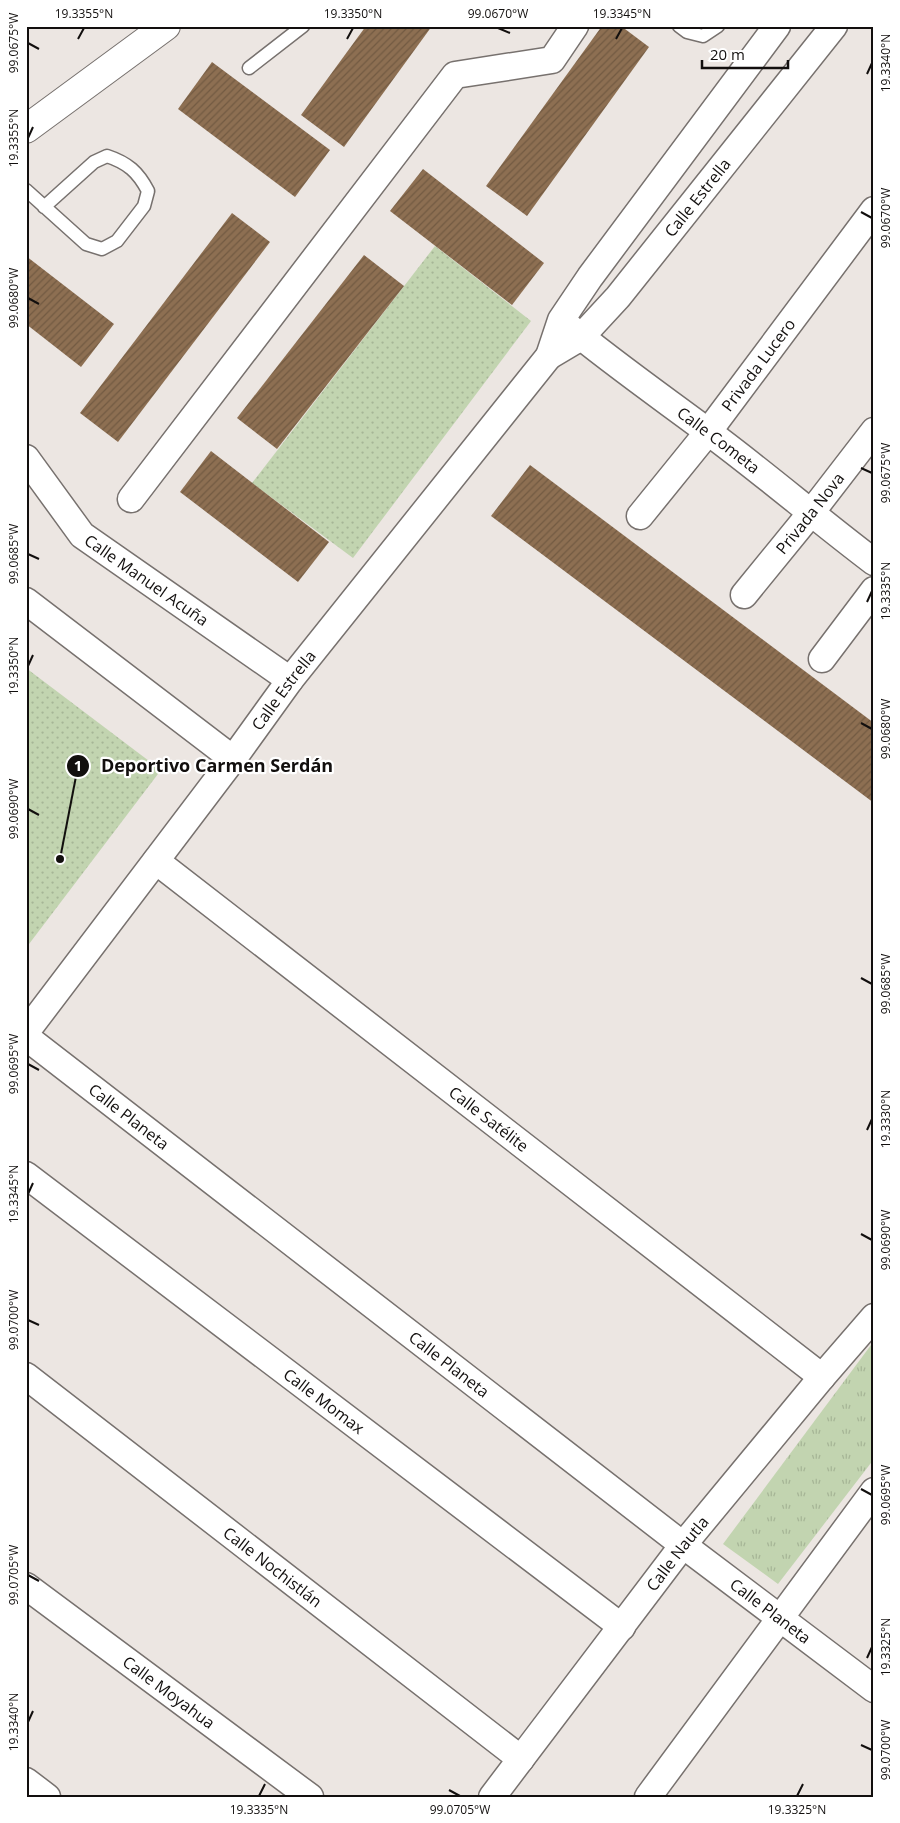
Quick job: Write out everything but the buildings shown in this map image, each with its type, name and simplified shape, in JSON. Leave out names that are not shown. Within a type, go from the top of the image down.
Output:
[{"type":"street","points":[[26,129],[166,26]]},
{"type":"street","points":[[131,499],[455,75],[552,60],[575,26]]},
{"type":"street","name":"Calle Estrella","points":[[26,1032],[233,759],[290,680],[549,356],[561,320],[590,277],[777,26]]},
{"type":"street","name":"Calle Estrella","points":[[549,356],[581,337],[618,297],[834,26]]},
{"type":"street","name":"Privada Lucero","points":[[640,516],[708,432],[874,210]]},
{"type":"street","name":"Calle Cometa","points":[[561,320],[604,356],[708,432],[810,514],[874,562]]},
{"type":"street","name":"Privada Nova","points":[[744,595],[874,431]]},
{"type":"street","name":"Calle Manuel Acuña","points":[[26,458],[82,536],[290,680]]},
{"type":"street","points":[[822,659],[874,590]]},
{"type":"street","points":[[26,601],[233,759]]},
{"type":"street","name":"Calle Satélite","points":[[156,861],[822,1377]]},
{"type":"street","name":"Calle Planeta","points":[[26,1037],[684,1545],[874,1688]]},
{"type":"street","name":"Calle Momax","points":[[26,1175],[622,1627]]},
{"type":"street","name":"Calle Nautla","points":[[492,1797],[684,1545],[822,1377],[874,1317]]},
{"type":"street","name":"Calle Nochistlán","points":[[26,1376],[521,1759]]},
{"type":"street","points":[[648,1797],[874,1491]]},
{"type":"street","name":"Calle Moyahua","points":[[26,1586],[310,1797]]},
{"type":"street","points":[[26,1781],[47,1797]]},
{"type":"lane","points":[[249,68],[303,26]]},
{"type":"lane","points":[[679,26],[687,32],[703,36],[718,26]]},
{"type":"lane","points":[[26,190],[44,207],[86,244],[102,249],[117,241],[144,206],[148,191],[141,176],[122,161],[108,156],[94,162],[44,207]]},
{"type":"green space","points":[[435,246],[531,321],[353,558],[252,483]]},
{"type":"green space","points":[[26,668],[161,770],[26,948]]},
{"type":"green space","points":[[874,1341],[874,1459],[778,1584],[723,1544]]},
{"type":"place","name":"Deportivo Carmen Serdán","points":[[60,859]]}]
